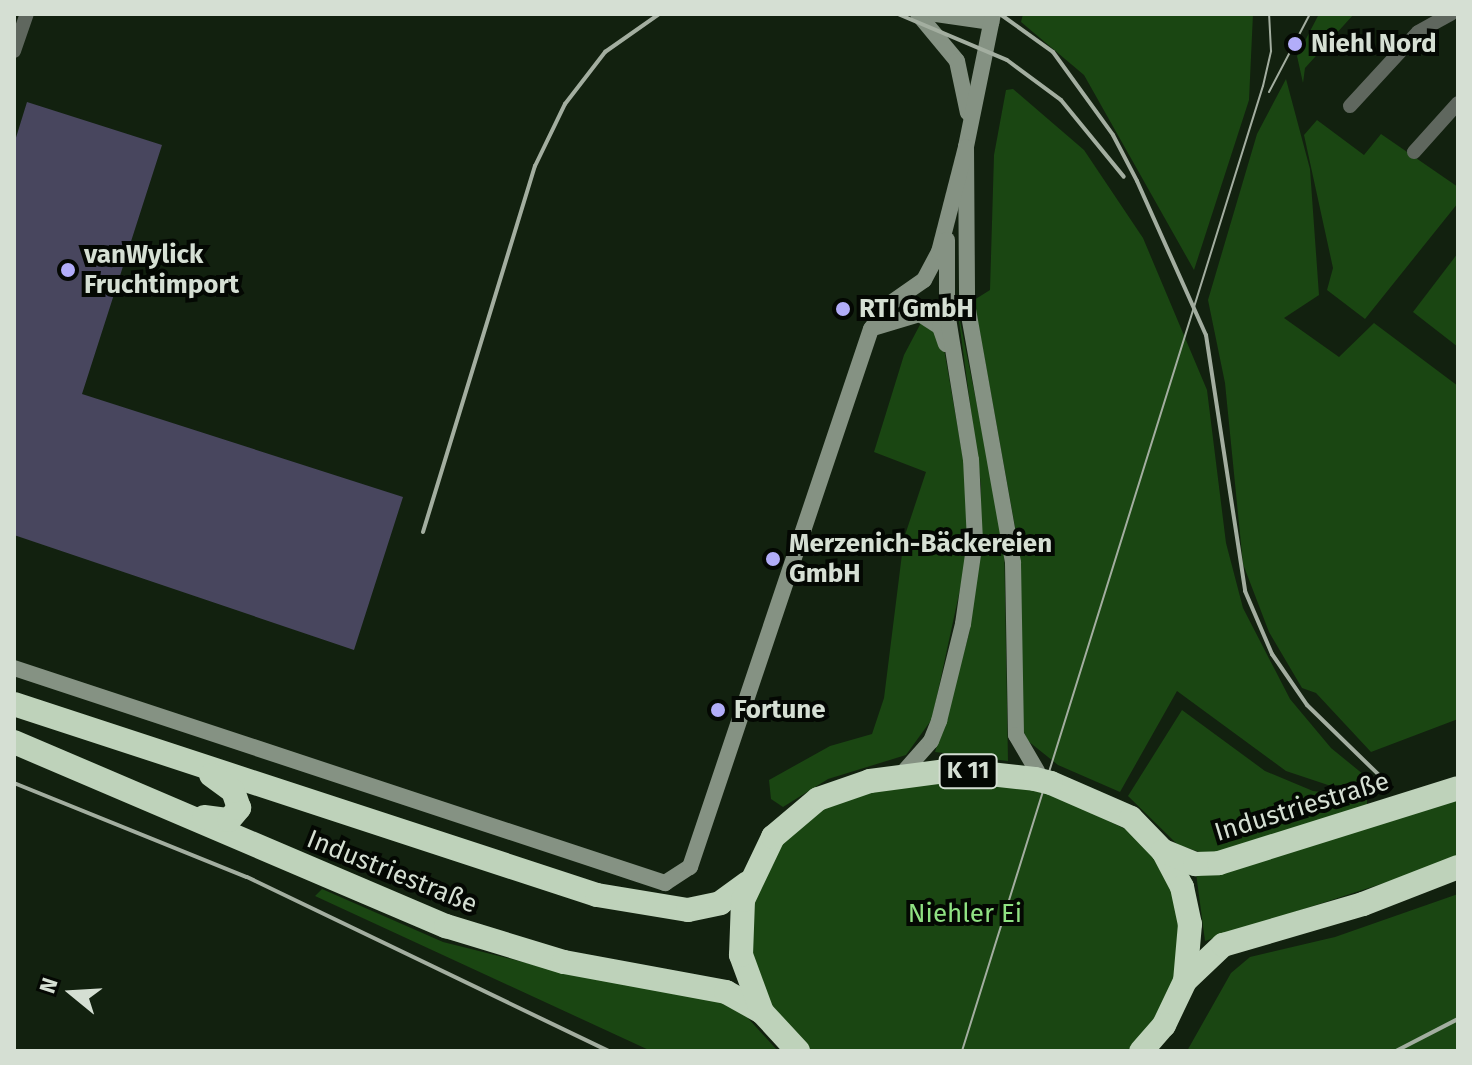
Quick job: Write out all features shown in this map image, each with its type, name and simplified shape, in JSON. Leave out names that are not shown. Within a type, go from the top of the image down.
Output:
[{"type":"highway","name":"Industriestraße","points":[[14,704],[625,902],[701,909],[748,883]]},
{"type":"highway","name":"Industriestraße","points":[[14,742],[446,926],[601,971],[726,992],[767,1018]]},
{"type":"highway","points":[[165,804],[217,821],[236,816],[233,791],[189,762]]},
{"type":"highway","name":"K 11","points":[[798,1051],[767,1018],[741,955],[748,883],[786,824],[840,789],[901,775],[954,770],[1041,777],[1114,807],[1163,851],[1182,887],[1190,924],[1178,997]]},
{"type":"highway","name":"Industriestraße","points":[[1163,851],[1195,864],[1219,863],[1458,788]]},
{"type":"highway","points":[[1141,1051],[1178,997],[1223,945],[1363,904],[1458,867]]},
{"type":"street","points":[[14,51],[27,14]]},
{"type":"street","points":[[918,14],[957,61],[967,140]]},
{"type":"street","name":"K 11","points":[[901,775],[931,741],[939,721],[971,582],[973,485],[953,360],[946,279],[946,223],[967,140],[988,17],[936,14]]},
{"type":"street","points":[[1350,106],[1418,32],[1455,14]]},
{"type":"street","points":[[1414,152],[1458,103]]},
{"type":"street","name":"K 11","points":[[967,140],[967,304],[1013,563],[1016,735],[1041,777]]},
{"type":"street","points":[[924,280],[946,223]]},
{"type":"street","points":[[14,668],[665,883],[690,867],[871,329],[888,305],[924,280],[946,279],[967,304]]},
{"type":"street","points":[[871,329],[920,314],[940,327],[953,360]]},
{"type":"green space","points":[[1023,14],[1253,14],[1249,100],[1194,270],[1084,75],[1021,22]]},
{"type":"green space","points":[[1319,14],[1354,14],[1305,68],[1303,83],[1297,56]]},
{"type":"green space","points":[[1286,79],[1310,169],[1319,295],[1284,318],[1339,357],[1374,323],[1458,386],[1458,719],[1371,752],[1316,693],[1302,688],[1269,632],[1243,564],[1225,383],[1208,300],[1257,134]]},
{"type":"green space","points":[[1013,89],[1084,150],[1143,238],[1207,390],[1226,543],[1243,608],[1290,699],[1331,748],[1369,779],[1366,785],[1328,785],[1286,771],[1177,691],[1120,792],[1058,765],[1028,741],[1022,728],[1017,538],[974,300],[990,290],[994,155],[1006,90]]},
{"type":"green space","points":[[1317,120],[1364,155],[1381,134],[1458,187],[1458,203],[1365,319],[1327,290],[1333,268],[1304,135]]},
{"type":"green space","points":[[1458,253],[1458,347],[1413,312]]},
{"type":"green space","points":[[957,306],[1004,539],[1008,761],[935,752],[969,634],[981,549],[981,485]]},
{"type":"green space","points":[[923,319],[943,343],[967,481],[967,557],[932,719],[906,755],[828,779],[783,807],[771,799],[769,780],[830,746],[872,734],[884,698],[904,538],[926,472],[874,452],[904,355]]},
{"type":"green space","points":[[1182,710],[1265,771],[1313,791],[1367,797],[1367,805],[1212,856],[1178,845],[1128,796]]},
{"type":"green space","name":"Niehler Ei","points":[[945,777],[1050,793],[1142,837],[1181,909],[1172,995],[1130,1051],[810,1051],[764,999],[752,972],[748,909],[778,843],[827,802]]},
{"type":"green space","points":[[1458,795],[1458,859],[1205,941],[1196,873]]},
{"type":"green space","points":[[322,889],[443,942],[559,971],[711,998],[746,1016],[778,1051],[651,1051],[315,896]]},
{"type":"green space","points":[[1458,894],[1458,1051],[1187,1051],[1231,973],[1250,957],[1335,937]]},
{"type":"building","name":"vanWylick Fruchtimport","points":[[27,102],[162,145],[82,394],[403,497],[354,650],[14,535],[14,144]]},
{"type":"tram line","points":[[962,1051],[1263,86],[1271,51],[1269,14]]},
{"type":"tram line","points":[[1269,92],[1310,14]]},
{"type":"railway","points":[[423,532],[535,166],[565,104],[605,52],[659,14]]},
{"type":"railway","points":[[898,14],[1007,60],[1061,100],[1124,177]]},
{"type":"railway","points":[[1000,14],[1053,52],[1113,135],[1137,181],[1206,335],[1245,591],[1272,654],[1307,705],[1383,779]]},
{"type":"railway","points":[[14,783],[247,877],[608,1051]]},
{"type":"railway","points":[[1396,1051],[1458,1019]]},
{"type":"place","name":"Niehl Nord","points":[[1295,44]]},
{"type":"place","name":"vanWylick Fruchtimport","points":[[68,270]]},
{"type":"place","name":"RTI GmbH","points":[[843,309]]},
{"type":"place","name":"Merzenich-Bäckereien GmbH","points":[[773,559]]},
{"type":"place","name":"Fortune","points":[[718,710]]}]
